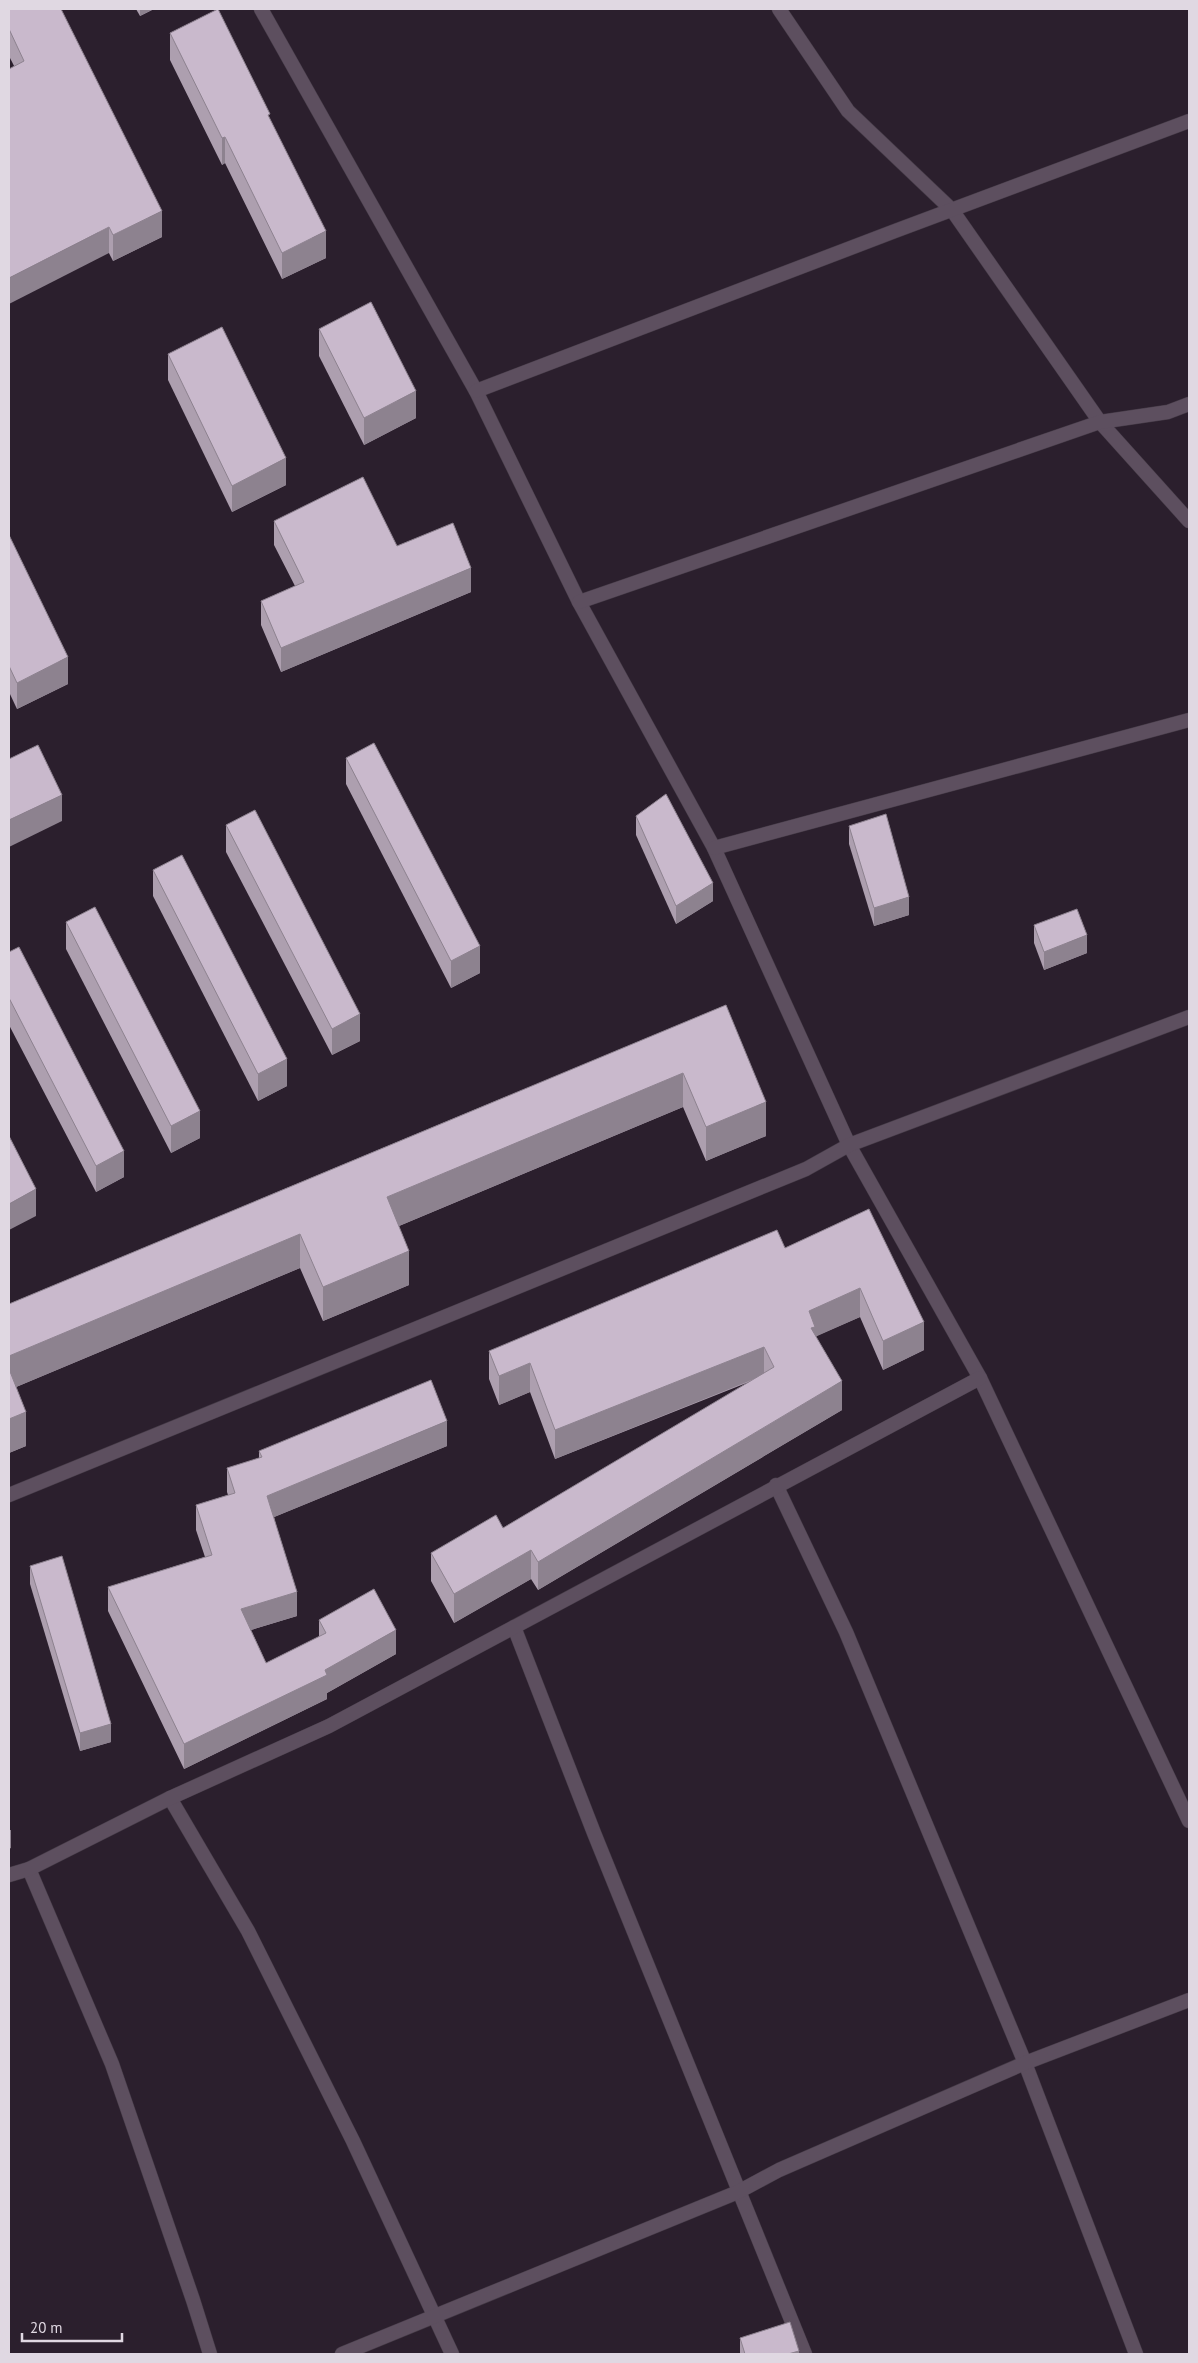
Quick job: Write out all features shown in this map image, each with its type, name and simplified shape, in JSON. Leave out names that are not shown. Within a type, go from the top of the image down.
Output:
[{"type":"street","points":[[260,9],[476,391],[579,602],[714,848],[849,1145],[980,1378],[1189,1821]]},
{"type":"street","points":[[779,9],[848,111],[952,210],[1100,422],[1189,520]]},
{"type":"street","points":[[476,391],[1189,121]]},
{"type":"street","points":[[579,602],[1100,422],[1168,412],[1189,404]]},
{"type":"street","points":[[714,848],[1189,720]]},
{"type":"street","points":[[9,1495],[806,1169],[849,1145],[1189,1017]]},
{"type":"street","points":[[9,1875],[29,1869],[170,1798],[329,1726],[776,1485],[980,1378]]},
{"type":"street","points":[[776,1485],[846,1632],[1024,2063],[1136,2354]]},
{"type":"street","points":[[514,1627],[738,2192],[805,2354]]},
{"type":"street","points":[[170,1798],[248,1931],[353,2141],[452,2354]]},
{"type":"street","points":[[29,1869],[112,2064],[210,2354]]},
{"type":"street","points":[[342,2354],[738,2192],[779,2170],[1024,2063],[1189,2000]]},
{"type":"building","points":[[9,9],[61,9],[162,211],[113,235],[109,227],[9,278],[9,69],[24,61],[9,29]]},
{"type":"building","points":[[218,9],[326,231],[282,253],[225,137],[222,138],[170,33]]},
{"type":"building","points":[[371,302],[416,391],[364,418],[319,329]]},
{"type":"building","points":[[222,327],[286,458],[232,486],[168,354]]},
{"type":"building","points":[[363,477],[397,546],[453,523],[471,568],[281,648],[261,601],[304,582],[274,521]]},
{"type":"building","points":[[9,535],[68,657],[17,683],[9,666]]},
{"type":"building","points":[[374,743],[480,946],[451,961],[346,758]]},
{"type":"building","points":[[38,745],[62,795],[9,820],[9,759]]},
{"type":"building","points":[[666,794],[713,883],[676,906],[636,816]]},
{"type":"building","points":[[255,810],[360,1014],[332,1029],[226,825]]},
{"type":"building","points":[[886,814],[909,897],[874,908],[849,826]]},
{"type":"building","points":[[182,855],[287,1059],[258,1074],[153,870]]},
{"type":"building","points":[[95,907],[200,1111],[171,1126],[66,922]]},
{"type":"building","points":[[1077,909],[1087,935],[1044,952],[1034,925]]},
{"type":"building","points":[[19,947],[124,1151],[96,1166],[9,998],[9,952]]},
{"type":"building","points":[[726,1005],[766,1102],[706,1127],[683,1073],[387,1197],[409,1251],[323,1287],[300,1234],[9,1356],[9,1304]]},
{"type":"building","points":[[9,1136],[36,1189],[9,1204]]},
{"type":"building","points":[[869,1209],[924,1322],[883,1341],[860,1288],[809,1311],[815,1327],[811,1328],[842,1381],[538,1562],[531,1550],[454,1594],[431,1553],[496,1515],[503,1528],[774,1367],[764,1347],[555,1430],[530,1363],[499,1376],[489,1351],[777,1230],[785,1248]]},
{"type":"building","points":[[9,1369],[26,1412],[9,1419]]},
{"type":"building","points":[[431,1380],[447,1421],[267,1496],[297,1592],[241,1609],[266,1663],[326,1633],[319,1620],[374,1589],[396,1630],[325,1670],[327,1675],[184,1744],[108,1587],[212,1555],[196,1505],[235,1493],[227,1468],[262,1457],[259,1451]]},
{"type":"building","points":[[62,1556],[111,1724],[80,1733],[30,1566]]},
{"type":"building","points":[[790,2322],[799,2351],[788,2354],[745,2354],[740,2338]]}]
